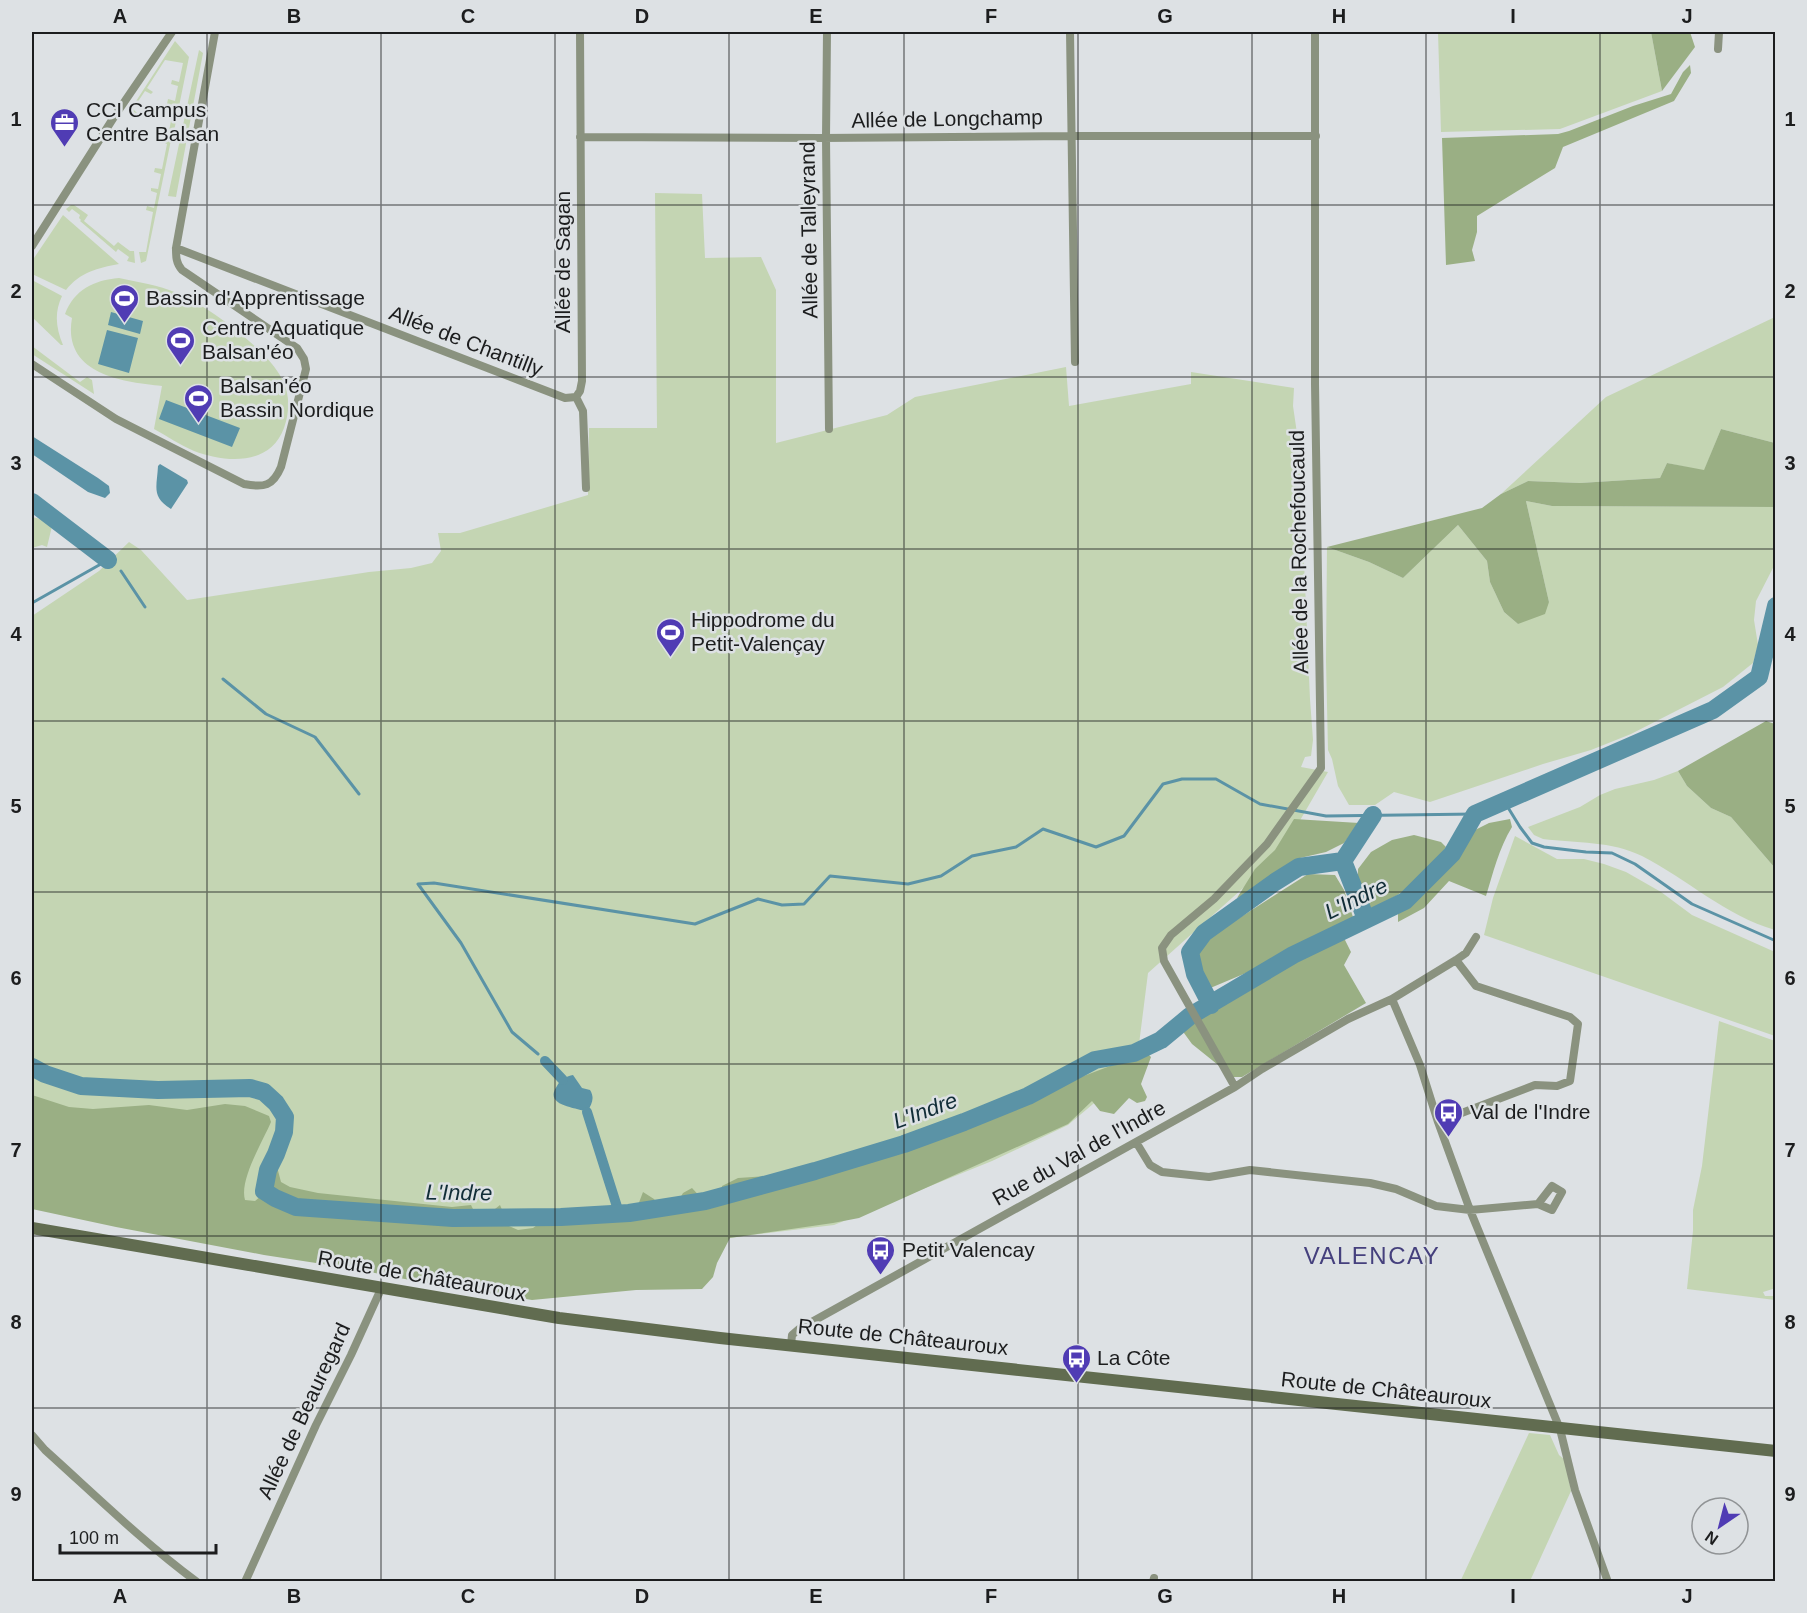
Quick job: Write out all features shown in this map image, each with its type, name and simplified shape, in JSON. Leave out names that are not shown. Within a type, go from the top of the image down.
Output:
[{"type":"street","points":[[32,246],[114,117],[172,32]]},
{"type":"street","points":[[32,364],[102,410],[244,484],[255,487],[263,486],[271,483],[278,475],[306,369],[304,359],[297,348],[182,270],[177,264],[176,248],[215,32]]},
{"type":"street","name":"Allée de Sagan","points":[[580,32],[582,381],[576,397],[583,411],[586,488]]},
{"type":"street","name":"Allée de Talleyrand","points":[[827,32],[829,429]]},
{"type":"street","points":[[1070,32],[1075,362]]},
{"type":"street","name":"Allée de la Rochefoucauld","points":[[1235,1087],[1164,961],[1162,948],[1171,935],[1214,899],[1267,844],[1321,768],[1315,384],[1315,32]]},
{"type":"street","points":[[1718,49],[1719,32]]},
{"type":"street","name":"Allée de Longchamp","points":[[580,137],[1316,136]]},
{"type":"street","name":"Allée de Chantilly","points":[[176,248],[565,398],[576,397]]},
{"type":"street","name":"Rue du Val de l'Indre","points":[[791,1345],[792,1335],[799,1329],[1235,1087],[1348,1019],[1392,999],[1466,953],[1476,937]]},
{"type":"street","points":[[1438,1122],[1535,1085],[1557,1086],[1570,1081],[1578,1024],[1570,1017],[1476,986],[1456,960]]},
{"type":"street","points":[[1392,999],[1420,1065],[1470,1210],[1560,1429],[1575,1490],[1608,1581]]},
{"type":"street","points":[[1136,1142],[1150,1165],[1162,1172],[1209,1177],[1250,1170],[1370,1183],[1396,1189],[1436,1206],[1470,1210],[1538,1204]]},
{"type":"street","name":"Route de Châteauroux","points":[[32,1228],[559,1318],[720,1338],[1560,1429],[1776,1450]]},
{"type":"street","name":"Allée de Beauregard","points":[[245,1581],[381,1289]]},
{"type":"street","points":[[32,1435],[45,1450],[153,1548],[197,1581]]},
{"type":"green space","points":[[1438,32],[1651,32],[1662,91],[1560,129],[1441,132]]},
{"type":"green space","points":[[1651,32],[1690,32],[1695,47],[1662,91]]},
{"type":"green space","points":[[175,41],[189,57],[173,136],[161,134],[162,130],[169,131],[174,106],[167,104],[168,99],[175,101],[178,86],[171,84],[172,80],[179,82],[183,63],[165,60],[147,88],[153,92],[151,94],[145,91],[133,109],[138,114],[136,117],[129,112]]},
{"type":"green space","points":[[199,50],[203,53],[176,197],[168,196]]},
{"type":"green space","points":[[1690,65],[1691,73],[1674,101],[1563,147],[1555,168],[1477,216],[1477,232],[1472,250],[1475,261],[1446,265],[1442,138],[1558,134],[1569,131],[1671,94],[1683,72]]},
{"type":"green space","points":[[161,138],[171,140],[146,261],[141,263],[139,252],[146,252],[153,212],[146,210],[147,206],[154,208],[157,193],[151,191],[151,188],[158,189],[161,174],[154,172],[155,168],[162,169],[167,144],[160,141]]},
{"type":"green space","points":[[655,193],[702,194],[705,258],[761,257],[776,290],[776,443],[887,415],[915,397],[1066,367],[1069,406],[1191,384],[1191,372],[1294,388],[1293,406],[1299,447],[1313,740],[1311,756],[1305,757],[1301,767],[1328,772],[1280,855],[1148,973],[1136,1068],[1068,1125],[992,1161],[834,1225],[728,1238],[352,1238],[32,1194],[32,616],[99,571],[129,542],[141,550],[187,600],[369,572],[411,568],[432,563],[441,551],[438,533],[460,533],[588,495],[589,428],[657,428]]},
{"type":"green space","points":[[71,205],[88,215],[84,221],[114,246],[118,242],[130,251],[134,251],[135,263],[127,261],[129,257],[118,249],[116,252],[80,221],[80,215],[72,209],[69,212],[66,209]]},
{"type":"green space","points":[[63,215],[119,264],[83,275],[66,290],[32,274],[32,261]]},
{"type":"green space","name":"Centre Aquatique Balsan'éo","points":[[119,278],[163,288],[190,299],[236,330],[264,355],[282,379],[287,391],[288,403],[284,428],[269,449],[258,455],[233,459],[206,455],[189,449],[154,429],[162,386],[130,382],[98,372],[76,352],[71,337],[72,318],[65,314],[69,306],[79,293],[93,284]]},
{"type":"green space","points":[[32,280],[62,296],[57,320],[63,345],[32,317]]},
{"type":"green space","points":[[1775,317],[1775,443],[1721,429],[1704,471],[1667,463],[1660,478],[1580,483],[1528,481],[1501,494],[1606,397]]},
{"type":"green space","points":[[32,346],[80,382],[87,377],[92,380],[94,394],[32,354]]},
{"type":"green space","points":[[1721,429],[1775,443],[1775,507],[1552,506],[1526,501],[1549,602],[1545,614],[1518,624],[1504,612],[1490,582],[1487,561],[1458,525],[1403,578],[1369,562],[1327,547],[1482,508],[1501,494],[1528,481],[1580,483],[1660,478],[1667,463],[1704,470]]},
{"type":"green space","points":[[1526,501],[1552,506],[1775,507],[1775,564],[1756,601],[1754,620],[1758,645],[1753,663],[1723,687],[1631,734],[1591,750],[1430,802],[1394,792],[1375,805],[1349,805],[1338,786],[1328,750],[1327,547],[1369,562],[1403,578],[1458,525],[1487,561],[1490,582],[1504,612],[1518,624],[1549,602]]},
{"type":"green space","points":[[32,517],[53,522],[47,547],[42,545],[32,548]]},
{"type":"green space","points":[[1766,721],[1775,724],[1775,868],[1731,817],[1711,808],[1687,786],[1678,771]]},
{"type":"green space","points":[[1678,771],[1687,786],[1711,808],[1731,817],[1775,868],[1775,930],[1740,916],[1642,856],[1606,845],[1543,839],[1534,835],[1528,827],[1580,807],[1615,789],[1654,780]]},
{"type":"green space","points":[[1294,819],[1359,823],[1344,843],[1326,852],[1300,858],[1255,890],[1237,898],[1255,869],[1275,850]]},
{"type":"green space","points":[[1510,819],[1512,827],[1500,852],[1486,896],[1449,881],[1424,908],[1398,922],[1398,912],[1437,878],[1475,830],[1489,823]]},
{"type":"green space","points":[[1414,835],[1441,842],[1446,847],[1429,873],[1396,896],[1369,910],[1358,888],[1358,869],[1371,852],[1392,840]]},
{"type":"green space","points":[[1515,836],[1557,859],[1584,859],[1626,872],[1661,892],[1692,915],[1775,952],[1775,1036],[1484,935],[1493,898]]},
{"type":"green space","points":[[1308,874],[1335,875],[1344,890],[1353,917],[1246,973],[1208,989],[1197,952],[1205,940]]},
{"type":"green space","points":[[1337,940],[1345,940],[1351,952],[1344,965],[1366,1003],[1242,1077],[1233,1077],[1192,1044],[1184,1033],[1183,1024],[1239,991]]},
{"type":"green space","points":[[1719,1021],[1775,1041],[1776,1288],[1763,1292],[1765,1296],[1775,1296],[1775,1300],[1687,1289],[1693,1210],[1702,1166]]},
{"type":"green space","points":[[1145,1051],[1151,1057],[1141,1084],[1147,1097],[1145,1101],[1137,1103],[1129,1098],[1114,1114],[1100,1111],[1092,1101],[1068,1124],[859,1218],[730,1238],[717,1263],[713,1277],[702,1289],[636,1290],[532,1300],[264,1255],[32,1209],[32,1095],[69,1107],[93,1109],[149,1105],[187,1110],[225,1104],[245,1106],[269,1116],[271,1122],[248,1172],[245,1182],[245,1200],[255,1201],[267,1191],[276,1163],[281,1182],[290,1187],[318,1193],[452,1207],[471,1205],[476,1215],[490,1213],[500,1205],[509,1226],[518,1230],[533,1228],[547,1218],[621,1216],[635,1213],[643,1192],[654,1199],[662,1210],[675,1207],[683,1193],[692,1188],[705,1202],[720,1199],[722,1186],[738,1178],[766,1176],[770,1186],[823,1172],[882,1155],[988,1116]]},
{"type":"green space","points":[[1529,1433],[1550,1435],[1559,1455],[1565,1460],[1571,1491],[1530,1581],[1460,1582]]},
{"type":"water","points":[[111,312],[143,321],[140,334],[108,325]]},
{"type":"water","points":[[107,330],[138,338],[129,373],[98,364]]},
{"type":"water","name":"Balsan'éo Bassin Nordique","points":[[166,400],[240,428],[232,447],[159,419]]},
{"type":"water","points":[[32,436],[109,486],[110,493],[105,498],[88,492],[32,454]]},
{"type":"water","points":[[160,464],[187,480],[188,483],[171,509],[158,496],[156,486]]},
{"type":"water","points":[[573,1075],[582,1088],[592,1093],[592,1101],[587,1112],[563,1105],[554,1098],[558,1084]]},
{"type":"waterway","points":[[32,502],[108,560]]},
{"type":"waterway","points":[[32,603],[108,560]]},
{"type":"waterway","points":[[121,571],[145,607]]},
{"type":"waterway","name":"L'Indre","points":[[32,1067],[45,1074],[81,1086],[158,1090],[250,1088],[264,1092],[276,1103],[285,1117],[284,1132],[268,1170],[264,1191],[296,1207],[453,1218],[561,1217],[629,1213],[705,1201],[904,1144],[1028,1096],[1095,1060],[1134,1053],[1161,1040],[1190,1016],[1293,955],[1405,901],[1452,854],[1475,814],[1713,710],[1759,677],[1776,606]]},
{"type":"waterway","points":[[223,679],[266,714],[315,737],[359,794]]},
{"type":"waterway","points":[[418,884],[434,883],[695,924],[758,899],[782,905],[804,904],[830,876],[908,884],[941,876],[972,856],[1016,847],[1043,829],[1096,847],[1124,836],[1163,784],[1182,779],[1216,779],[1260,804],[1326,816],[1475,814]]},
{"type":"waterway","points":[[1504,801],[1532,843],[1544,847],[1612,853],[1635,864],[1692,904],[1776,941]]},
{"type":"waterway","points":[[1211,1005],[1195,974],[1190,952],[1204,933],[1299,867],[1343,861],[1373,815]]},
{"type":"waterway","points":[[1343,861],[1366,919]]},
{"type":"waterway","points":[[418,884],[461,943],[512,1032],[538,1054]]},
{"type":"waterway","points":[[545,1061],[563,1080]]},
{"type":"waterway","points":[[587,1112],[619,1213]]},
{"type":"place","name":"CCI Campus Centre Balsan","points":[[65,148]]},
{"type":"place","name":"Bassin d'Apprentissage","points":[[125,324]]},
{"type":"place","name":"Centre Aquatique Balsan'éo","points":[[181,366]]},
{"type":"place","name":"Balsan'éo Bassin Nordique","points":[[199,424]]},
{"type":"place","name":"Hippodrome du Petit-Valençay","points":[[670,658]]},
{"type":"place","name":"Val de l'Indre","points":[[1449,1138]]},
{"type":"place","name":"Petit Valencay","points":[[881,1276]]},
{"type":"place","name":"La Côte","points":[[1076,1384]]},
{"type":"district","name":"VALENCAY","points":[[1372,1256]]}]
